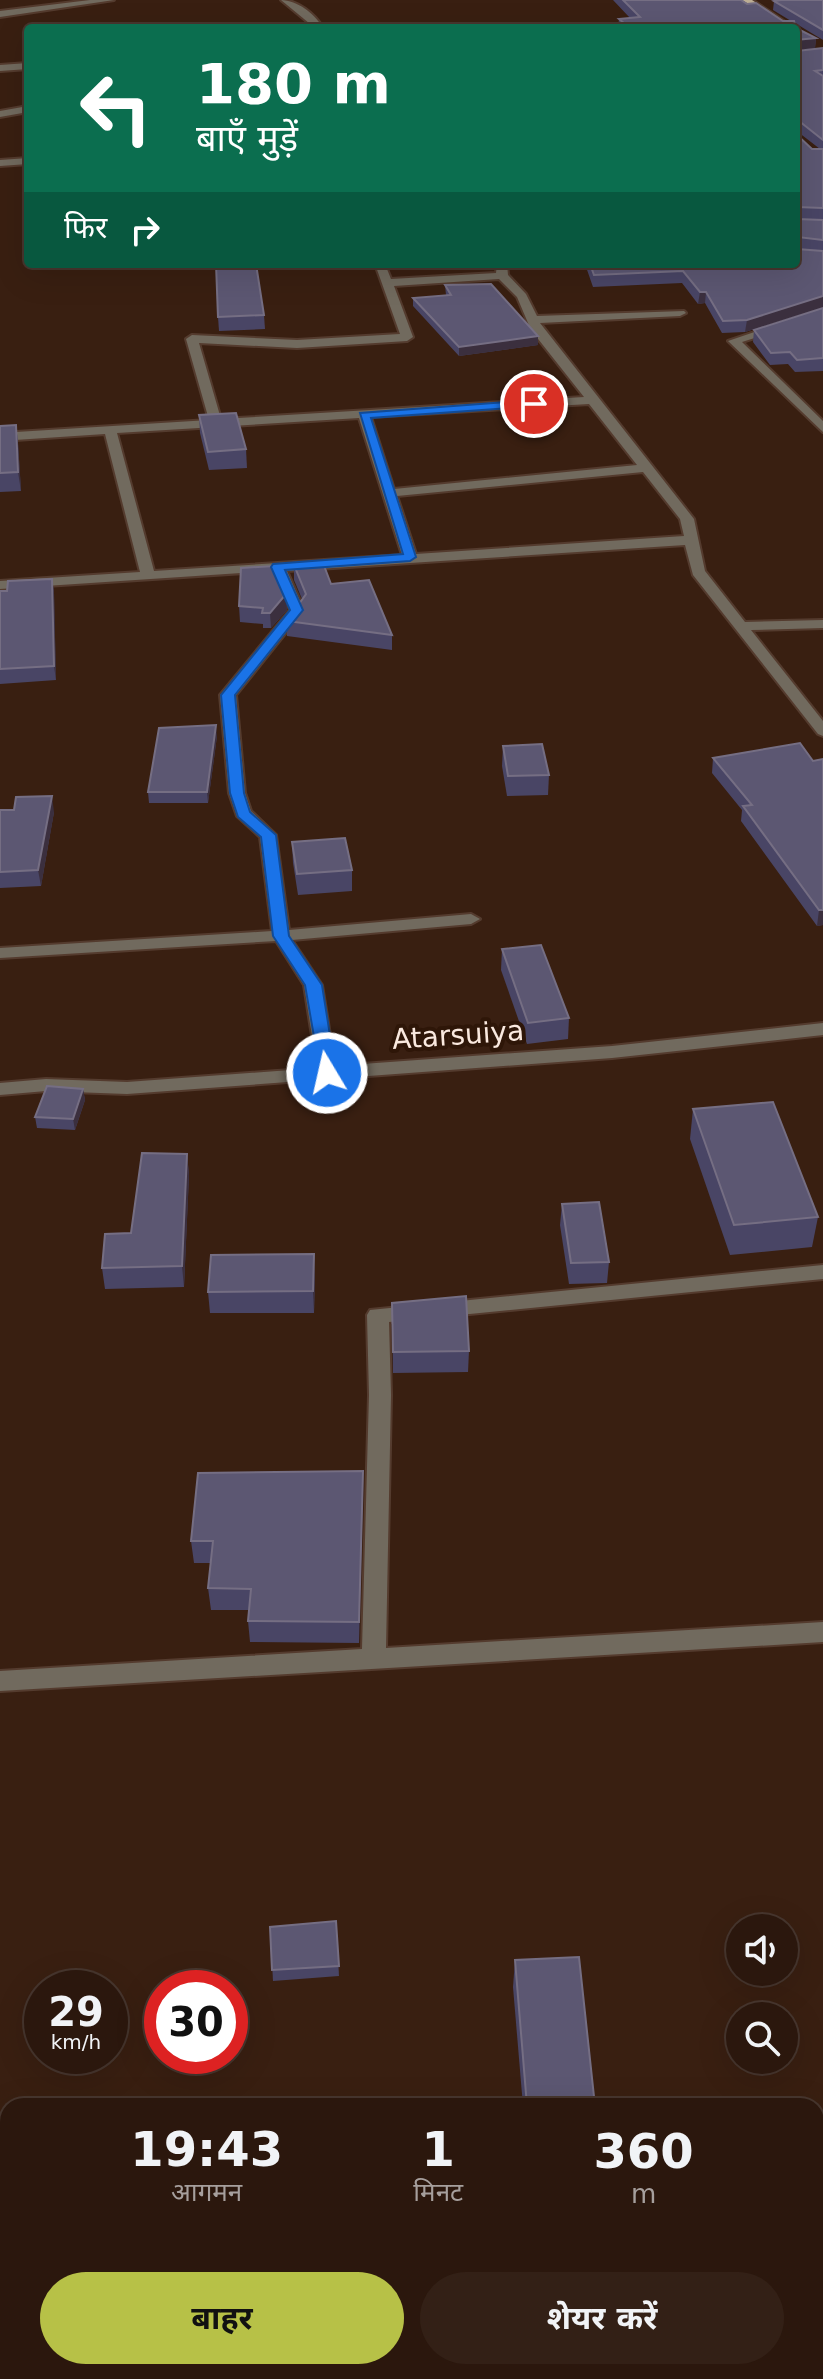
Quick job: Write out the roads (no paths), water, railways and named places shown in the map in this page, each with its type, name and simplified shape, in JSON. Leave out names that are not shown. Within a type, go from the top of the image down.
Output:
[{"type":"main road","points":[[746,0],[784,24]]},
{"type":"street","points":[[0,14],[110,0]]},
{"type":"street","points":[[285,0],[317,24]]},
{"type":"street","points":[[0,68],[24,66]]},
{"type":"street","points":[[0,114],[24,110]]},
{"type":"street","points":[[0,163],[24,161]]},
{"type":"street","points":[[216,424],[192,339],[297,344],[407,337],[381,268]]},
{"type":"street","points":[[387,283],[502,270],[522,296],[531,320],[687,519],[698,572],[823,731]]},
{"type":"street","points":[[823,312],[734,341],[823,428]]},
{"type":"street","points":[[531,320],[680,313]]},
{"type":"street","points":[[0,437],[591,400]]},
{"type":"street","points":[[364,415],[410,557]]},
{"type":"street","points":[[110,431],[148,575]]},
{"type":"street","points":[[390,493],[646,468]]},
{"type":"street","points":[[0,585],[692,540]]},
{"type":"street","points":[[278,567],[297,610],[228,695],[237,793],[243,813],[268,835],[281,936],[313,985],[327,1073]]},
{"type":"street","points":[[741,626],[823,624]]},
{"type":"street","points":[[0,953],[281,936],[471,919]]},
{"type":"street","name":"Atarsuiya","points":[[0,1089],[46,1085],[127,1088],[612,1052],[823,1029]]},
{"type":"street","points":[[374,1657],[380,1395],[378,1315],[823,1272]]},
{"type":"street","points":[[0,1681],[823,1632]]}]
